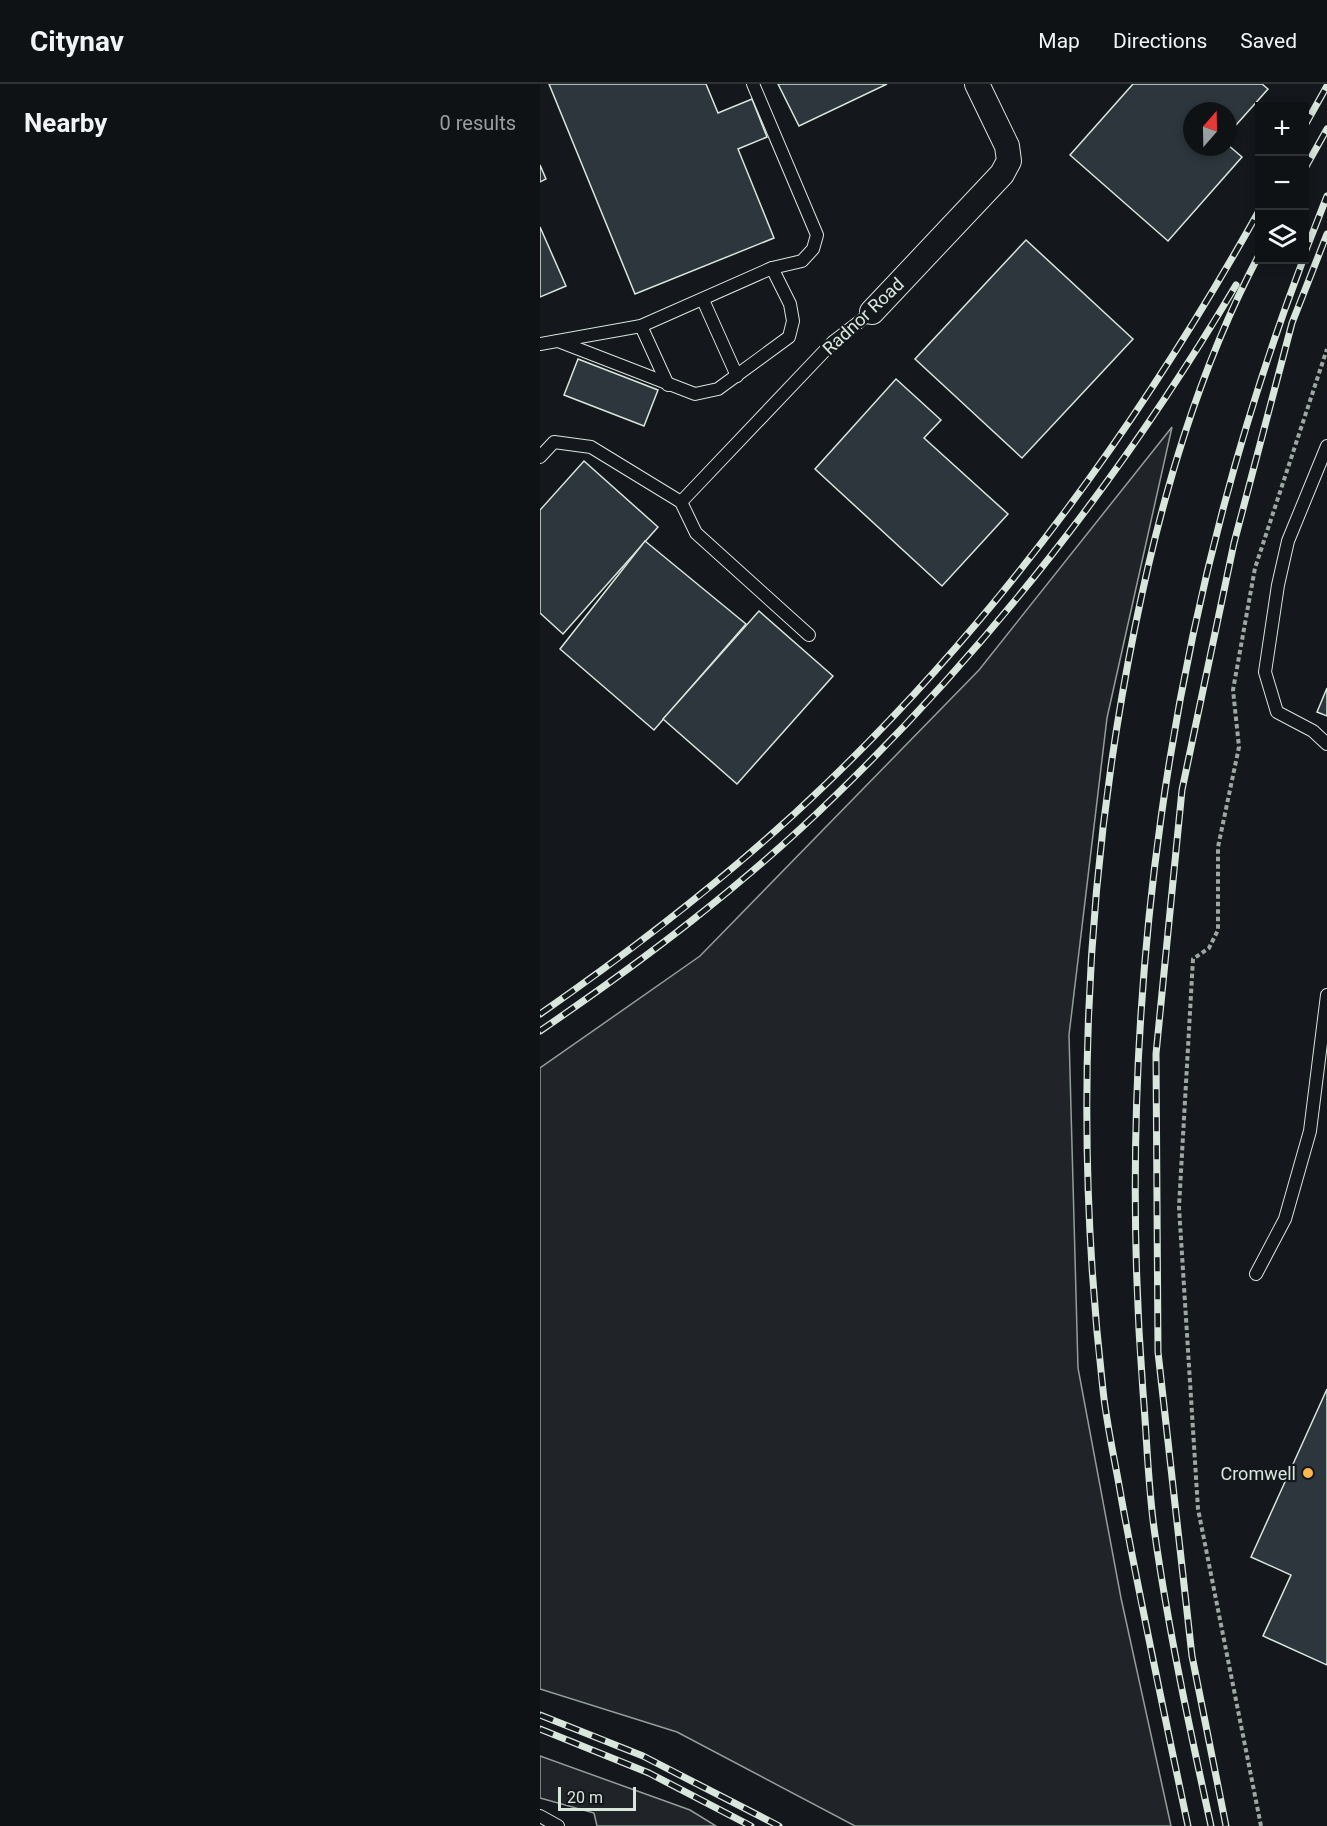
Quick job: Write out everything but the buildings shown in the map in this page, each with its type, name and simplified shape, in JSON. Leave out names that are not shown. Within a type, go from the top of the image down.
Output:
[{"type":"street","name":"Radnor Road","points":[[872,312],[1002,174],[1009,161],[1007,146],[977,84]]},
{"type":"lane","points":[[540,344],[641,326],[772,268],[802,261],[813,249],[817,235],[753,84]]},
{"type":"lane","points":[[557,340],[695,394],[718,389],[789,337],[793,321],[790,304],[772,268]]},
{"type":"lane","points":[[703,300],[737,376]]},
{"type":"lane","name":"Radnor Road","points":[[681,502],[833,342],[872,312]]},
{"type":"lane","points":[[641,326],[668,385]]},
{"type":"lane","points":[[540,457],[554,442],[591,447],[681,502],[696,532],[809,635]]},
{"type":"lane","points":[[1327,446],[1288,541],[1265,672],[1277,712],[1313,731],[1327,744]]},
{"type":"lane","points":[[1256,1274],[1285,1219],[1310,1131],[1327,995]]},
{"type":"lane","points":[[540,1816],[558,1826]]},
{"type":"path","points":[[1261,1826],[1198,1509],[1179,1207],[1193,959],[1209,948],[1218,930],[1218,847],[1239,747],[1233,690],[1255,568],[1327,349]]},
{"type":"shaded area","points":[[1172,427],[1107,718],[1069,1035],[1078,1368],[1121,1598],[1171,1826],[855,1826],[677,1732],[540,1689],[540,1068],[700,956],[979,670]]},
{"type":"shaded area","points":[[540,1756],[690,1810],[716,1826],[597,1826],[594,1813],[540,1798]]},
{"type":"railway","points":[[1309,118],[1327,86]]},
{"type":"railway","points":[[1309,161],[1327,129]]},
{"type":"railway","points":[[1309,242],[1327,196]]},
{"type":"railway","points":[[540,1014],[652,933],[758,846],[826,784],[890,720],[951,653],[1009,584],[1117,439],[1215,287],[1259,210]]},
{"type":"railway","points":[[1226,1826],[1192,1656],[1158,1352],[1156,1054],[1182,790],[1234,543],[1292,323],[1327,234]]},
{"type":"railway","points":[[1188,1826],[1138,1583],[1103,1390],[1094,1295],[1089,1199],[1087,1103],[1089,1008],[1104,817],[1118,722],[1145,579],[1170,483],[1200,389],[1238,297],[1255,263]]},
{"type":"railway","points":[[1211,1826],[1167,1608],[1149,1481],[1136,1248],[1137,1104],[1145,960],[1161,817],[1185,675],[1217,534],[1256,396],[1302,264]]},
{"type":"railway","points":[[540,1031],[655,949],[766,860],[835,796],[948,679],[1001,617],[1102,489],[1194,354],[1236,285]]},
{"type":"railway","points":[[540,1715],[643,1756],[779,1826]]},
{"type":"railway","points":[[540,1729],[649,1773],[751,1826]]},
{"type":"place","name":"Cromwell","points":[[1308,1473]]}]
